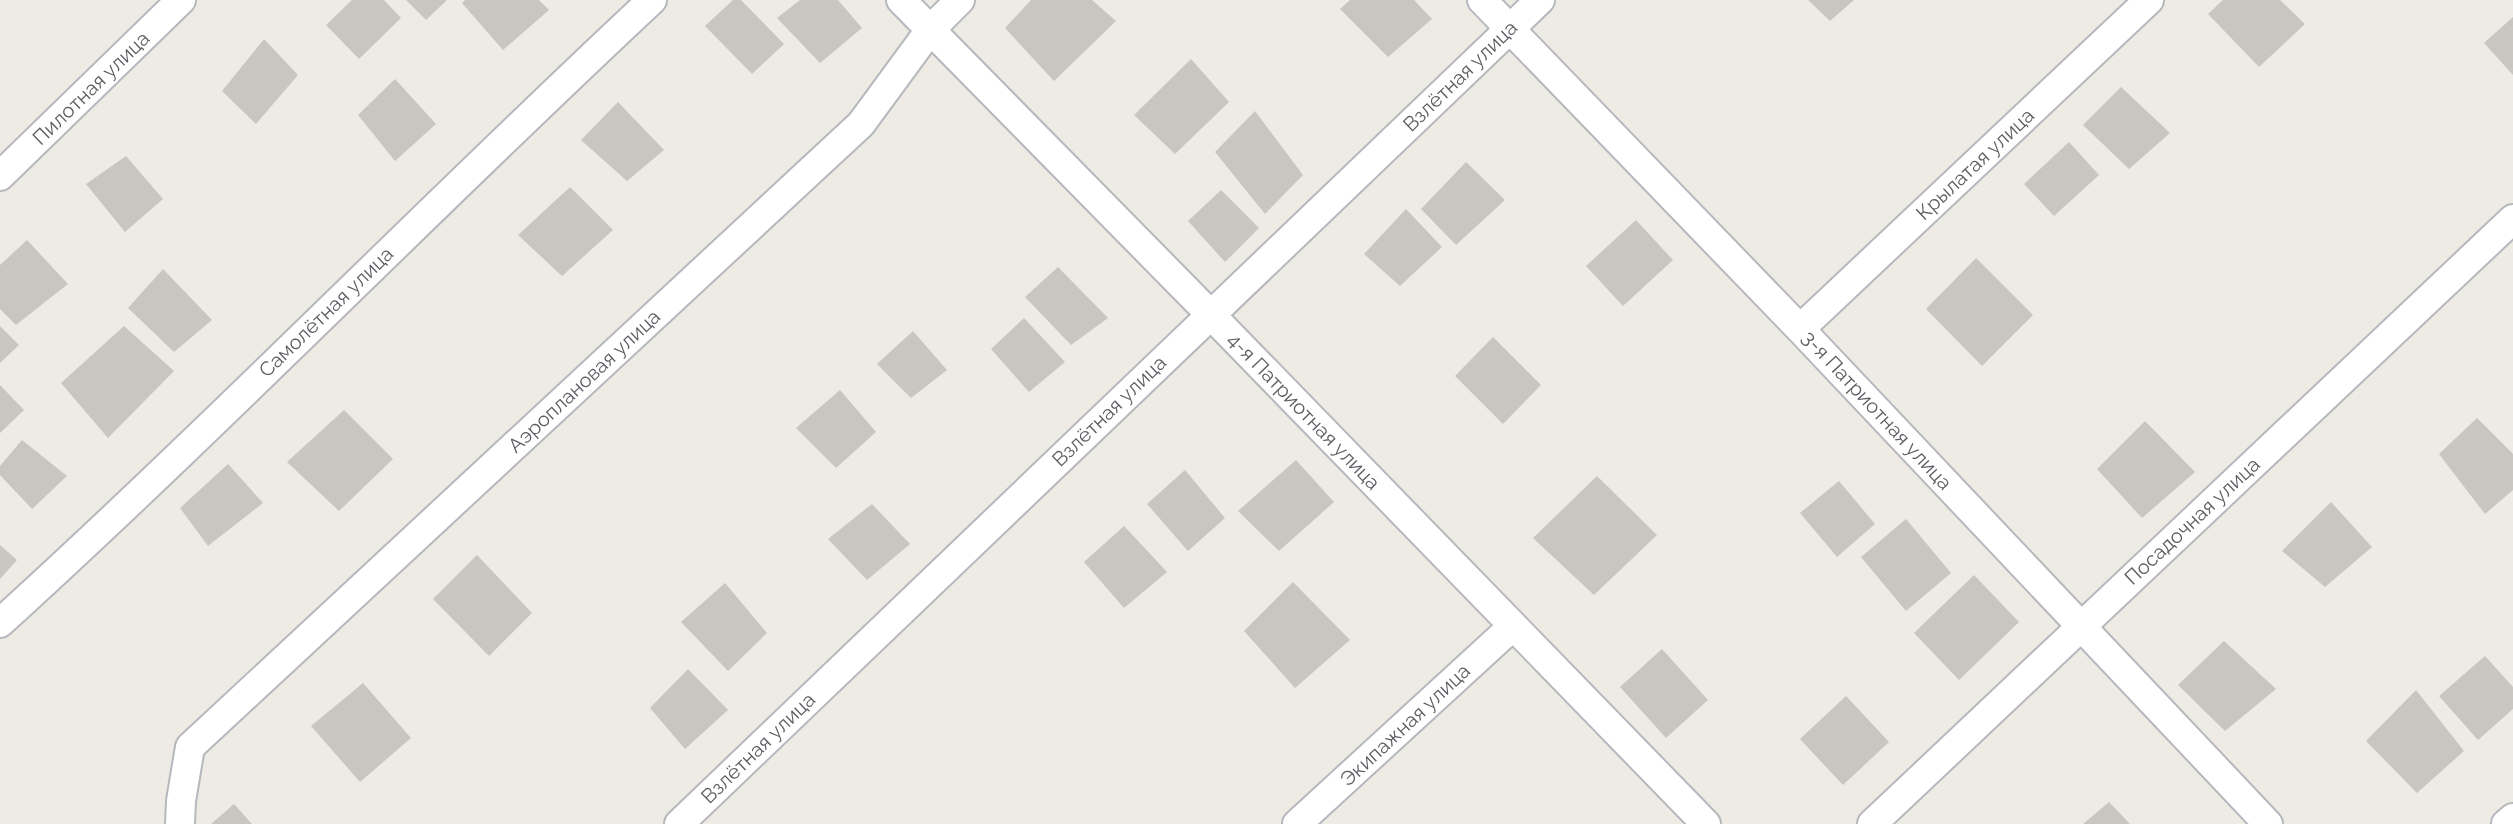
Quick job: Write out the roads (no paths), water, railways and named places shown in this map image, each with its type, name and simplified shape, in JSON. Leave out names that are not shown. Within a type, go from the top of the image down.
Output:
[{"type":"street","name":"Пилотная улица","points":[[0,176],[182,0]]},
{"type":"street","name":"Самолётная улица","points":[[0,624],[98,534],[652,0]]},
{"type":"street","name":"4-я Патриотная улица","points":[[901,0],[1706,824]]},
{"type":"street","name":"Аэроплановая улица","points":[[180,824],[181,801],[190,747],[861,124],[930,30],[960,0]]},
{"type":"street","name":"3-я Патриотная улица","points":[[1482,0],[1800,329],[2268,824]]},
{"type":"street","name":"Взлётная улица","points":[[679,824],[1540,0]]},
{"type":"street","name":"Крылатая улица","points":[[1800,329],[2149,0]]},
{"type":"street","name":"Посадочная улица","points":[[1872,824],[2513,219]]},
{"type":"street","name":"Экипажная улица","points":[[1297,824],[1513,626]]},
{"type":"street","points":[[2506,824],[2513,818]]}]
